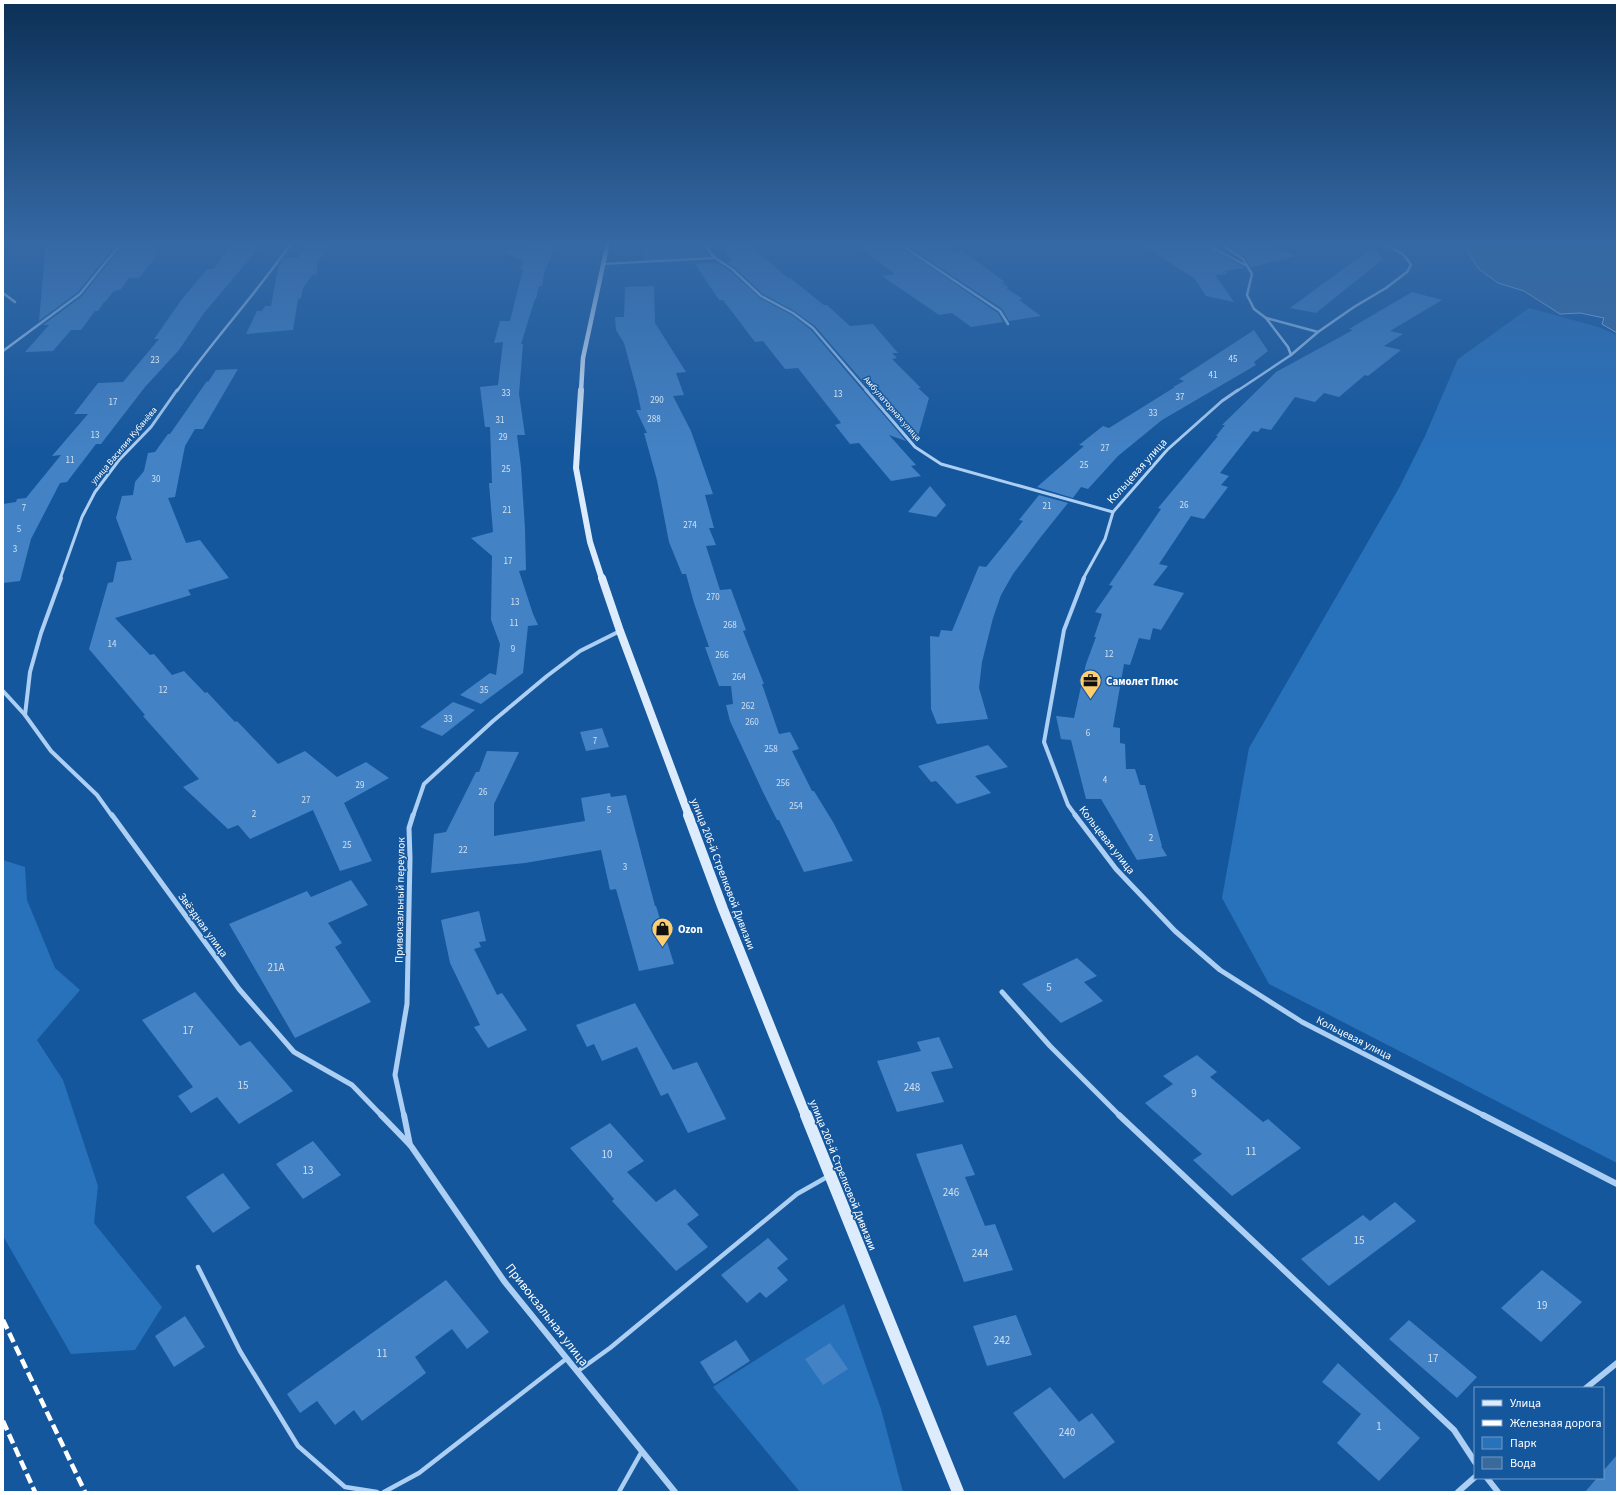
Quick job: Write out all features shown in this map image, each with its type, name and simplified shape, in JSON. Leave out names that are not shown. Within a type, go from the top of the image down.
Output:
[{"type":"main road","name":"улица 206-й Стрелковой Дивизии","points":[[593,312],[583,358],[576,468],[590,542],[620,631],[723,909],[958,1492]]},
{"type":"street","points":[[3,351],[56,312]]},
{"type":"street","name":"улица Василия Кубанёва","points":[[25,715],[30,672],[41,633],[82,517],[95,492],[119,460],[150,427],[199,360],[239,312]]},
{"type":"street","name":"Амбулаторная улица","points":[[793,312],[813,328],[915,447],[941,464],[1113,512]]},
{"type":"street","points":[[1000,312],[1008,324]]},
{"type":"street","points":[[1258,312],[1266,318],[1288,347],[1291,356]]},
{"type":"street","name":"Кольцевая улица","points":[[1347,312],[1318,332],[1291,356],[1217,406],[1167,450],[1113,512],[1105,539],[1082,581],[1064,630],[1044,742],[1068,805],[1116,869],[1175,931],[1220,970],[1302,1022],[1617,1184]]},
{"type":"street","points":[[1266,318],[1318,332]]},
{"type":"street","name":"Привокзальный переулок","points":[[410,1146],[395,1075],[407,1004],[410,858],[409,828],[424,784],[493,721],[547,676],[580,651],[620,631]]},
{"type":"street","name":"Звёздная улица","points":[[3,691],[25,715],[51,751],[97,795],[239,989],[294,1052],[352,1085],[410,1146]]},
{"type":"street","points":[[1002,992],[1050,1046],[1098,1095],[1454,1430],[1474,1460]]},
{"type":"street","name":"Привокзальная улица","points":[[410,1146],[504,1281],[576,1372],[675,1492]]},
{"type":"street","points":[[1587,1387],[1617,1363]]},
{"type":"street","points":[[1458,1492],[1474,1478]]},
{"type":"street","points":[[1488,1479],[1498,1492]]},
{"type":"lane","points":[[576,1372],[610,1348],[797,1194],[830,1175]]},
{"type":"lane","points":[[198,1267],[240,1351],[298,1446],[345,1487],[377,1492]]},
{"type":"lane","points":[[384,1492],[419,1472],[566,1359]]},
{"type":"lane","points":[[618,1492],[642,1451]]},
{"type":"green space","points":[[1524,312],[1543,312],[1598,327],[1617,335],[1617,1163],[1269,984],[1222,898],[1249,748],[1399,488],[1425,436],[1458,359]]},
{"type":"green space","points":[[3,860],[25,867],[27,900],[55,968],[80,990],[37,1040],[63,1080],[98,1186],[94,1223],[162,1307],[135,1350],[71,1354],[3,1236]]},
{"type":"green space","points":[[844,1304],[881,1409],[903,1492],[800,1492],[713,1387]]},
{"type":"water","points":[[1557,312],[1617,312],[1617,333],[1602,324],[1604,318],[1580,313],[1560,314]]},
{"type":"building","points":[[40,312],[51,312],[39,321]]},
{"type":"building","points":[[61,312],[94,312],[81,330],[71,330],[53,351],[25,352],[49,325],[43,325]]},
{"type":"building","points":[[173,312],[205,312],[179,350],[145,387],[101,444],[96,444],[67,482],[60,483],[31,539],[20,581],[3,583],[3,504],[16,502],[17,499],[26,498],[61,455],[52,456],[88,414],[74,414],[98,383],[123,382],[159,339],[154,339]]},
{"type":"building","points":[[257,312],[296,312],[293,330],[246,334]]},
{"type":"building","points":[[512,312],[531,312],[521,344],[523,344],[519,394],[525,435],[517,435],[521,467],[526,570],[519,571],[538,625],[528,626],[523,673],[481,704],[460,695],[490,673],[496,675],[500,644],[491,620],[492,556],[471,538],[493,532],[489,483],[492,483],[490,427],[485,427],[480,387],[498,385],[503,342],[494,343],[500,321],[510,321]]},
{"type":"building","points":[[624,312],[655,312],[655,323],[686,372],[676,373],[684,395],[673,396],[691,431],[713,494],[705,495],[714,528],[709,528],[716,545],[706,546],[720,590],[731,589],[746,630],[743,631],[764,684],[762,684],[779,734],[790,732],[799,749],[792,751],[812,791],[814,791],[833,822],[853,861],[804,872],[779,820],[777,820],[762,790],[730,721],[726,705],[733,704],[731,686],[719,686],[705,647],[709,647],[686,574],[682,574],[669,542],[657,480],[644,433],[647,433],[636,410],[641,410],[637,391],[624,343],[616,330],[615,317],[624,317]]},
{"type":"building","points":[[732,312],[786,312],[811,330],[906,441],[889,435],[916,465],[911,466],[921,476],[891,481],[859,443],[850,444],[835,425],[841,423],[798,368],[785,369],[763,341],[755,342]]},
{"type":"building","points":[[795,312],[834,312],[850,326],[873,324],[898,353],[892,353],[897,358],[892,359],[929,398],[916,443],[815,326]]},
{"type":"building","points":[[934,312],[996,312],[1003,322],[971,327],[952,313],[939,315]]},
{"type":"building","points":[[1004,312],[1035,312],[1041,316],[1009,321]]},
{"type":"building","points":[[1378,312],[1422,312],[1390,331],[1403,334],[1384,346],[1401,350],[1368,376],[1365,375],[1339,397],[1324,393],[1315,402],[1295,397],[1271,430],[1261,428],[1258,432],[1253,431],[1220,473],[1229,476],[1221,485],[1228,487],[1204,519],[1191,516],[1159,564],[1168,566],[1153,585],[1184,593],[1161,630],[1153,628],[1150,640],[1139,638],[1130,665],[1124,664],[1113,727],[1120,728],[1120,743],[1125,744],[1126,769],[1135,769],[1140,785],[1145,785],[1161,846],[1167,856],[1137,860],[1101,799],[1086,799],[1071,740],[1061,739],[1056,716],[1074,718],[1086,664],[1096,637],[1094,637],[1102,614],[1095,612],[1113,586],[1109,585],[1161,509],[1158,508],[1218,436],[1216,436],[1225,425],[1222,425],[1276,372],[1353,330],[1349,329]]},
{"type":"building","points":[[1254,330],[1268,351],[1254,362],[1256,365],[1162,420],[1118,456],[1088,489],[1081,487],[1073,498],[1037,487],[1084,446],[1079,445],[1103,426],[1109,428],[1175,387],[1173,387],[1184,381],[1179,379]]},
{"type":"building","points":[[238,369],[203,429],[195,429],[185,446],[175,497],[168,498],[186,543],[200,540],[229,578],[188,590],[191,595],[115,618],[150,655],[154,654],[172,675],[184,671],[205,693],[207,692],[235,722],[237,721],[278,764],[305,751],[337,777],[366,762],[389,778],[344,803],[372,861],[340,871],[313,810],[250,839],[238,825],[228,829],[183,787],[199,779],[143,716],[145,715],[89,649],[108,583],[113,582],[117,562],[132,560],[116,518],[122,496],[133,495],[135,482],[144,471],[148,453],[155,452],[168,434],[170,434],[216,370]]},
{"type":"building","points":[[930,486],[946,505],[936,517],[908,512]]},
{"type":"building","points":[[1039,495],[1068,503],[1013,574],[1001,595],[993,618],[982,662],[979,688],[988,719],[937,724],[931,709],[930,636],[939,637],[941,630],[952,631],[979,566],[986,567],[1023,521],[1019,520]]},
{"type":"building","points":[[453,702],[475,710],[442,736],[420,727]]},
{"type":"building","points":[[602,728],[609,747],[586,751],[580,732]]},
{"type":"building","points":[[988,745],[1008,767],[975,776],[991,793],[957,804],[936,781],[931,782],[918,766]]},
{"type":"building","points":[[487,751],[519,752],[494,804],[494,836],[585,821],[581,798],[610,793],[611,797],[626,795],[655,906],[674,964],[639,971],[616,889],[610,890],[601,850],[525,863],[431,873],[434,834],[446,832],[476,772],[479,772]]},
{"type":"building","points":[[351,880],[368,905],[328,923],[342,943],[335,947],[371,1002],[295,1038],[229,924],[307,891],[311,897]]},
{"type":"building","points":[[479,911],[486,941],[479,942],[481,947],[474,949],[497,995],[502,993],[527,1030],[488,1048],[474,1027],[480,1025],[450,963],[441,920]]},
{"type":"building","points":[[1077,958],[1097,976],[1084,982],[1103,1001],[1061,1023],[1022,984]]},
{"type":"building","points":[[195,992],[240,1046],[250,1041],[293,1091],[239,1124],[217,1097],[191,1113],[178,1096],[193,1087],[142,1020]]},
{"type":"building","points":[[635,1003],[673,1070],[697,1062],[726,1119],[688,1133],[668,1093],[661,1096],[637,1047],[602,1061],[594,1044],[587,1047],[576,1025]]},
{"type":"building","points":[[939,1037],[953,1068],[931,1072],[944,1102],[897,1112],[877,1061],[921,1051],[917,1042]]},
{"type":"building","points":[[1197,1055],[1217,1072],[1210,1077],[1263,1122],[1268,1119],[1301,1148],[1232,1196],[1193,1160],[1202,1154],[1145,1103],[1173,1084],[1163,1076]]},
{"type":"building","points":[[610,1123],[644,1161],[627,1172],[656,1202],[675,1189],[699,1215],[687,1224],[708,1247],[676,1271],[612,1201],[614,1199],[570,1148]]},
{"type":"building","points":[[313,1141],[341,1175],[303,1199],[276,1164]]},
{"type":"building","points":[[962,1144],[975,1175],[965,1177],[985,1226],[995,1224],[1013,1270],[964,1282],[916,1154]]},
{"type":"building","points":[[223,1173],[250,1208],[213,1233],[186,1197]]},
{"type":"building","points":[[1395,1202],[1416,1221],[1329,1286],[1301,1259],[1363,1215],[1370,1221]]},
{"type":"building","points":[[768,1238],[788,1259],[777,1268],[788,1280],[766,1298],[760,1292],[747,1303],[721,1275]]},
{"type":"building","points":[[1542,1270],[1582,1302],[1541,1342],[1501,1308]]},
{"type":"building","points":[[446,1280],[489,1332],[467,1349],[452,1329],[415,1357],[426,1373],[362,1421],[354,1410],[335,1425],[317,1401],[300,1413],[287,1394]]},
{"type":"building","points":[[1016,1315],[1032,1355],[987,1366],[973,1326]]},
{"type":"building","points":[[185,1316],[205,1347],[174,1367],[155,1336]]},
{"type":"building","points":[[1409,1320],[1477,1377],[1457,1398],[1389,1339]]},
{"type":"building","points":[[736,1340],[750,1361],[714,1384],[700,1362]]},
{"type":"building","points":[[830,1343],[848,1369],[823,1385],[805,1359]]},
{"type":"building","points":[[1338,1363],[1420,1438],[1379,1481],[1337,1443],[1361,1414],[1322,1382]]},
{"type":"building","points":[[1050,1387],[1079,1422],[1092,1413],[1115,1442],[1064,1479],[1013,1413]]},
{"type":"building","points":[[1617,1455],[1617,1492],[1585,1492],[1596,1479],[1604,1479],[1604,1470]]},
{"type":"railway","points":[[3,1320],[85,1492]]},
{"type":"railway","points":[[3,1421],[35,1492]]},
{"type":"place","name":"Самолет Плюс","points":[[1090,700]]},
{"type":"place","name":"Ozon","points":[[662,948]]}]
